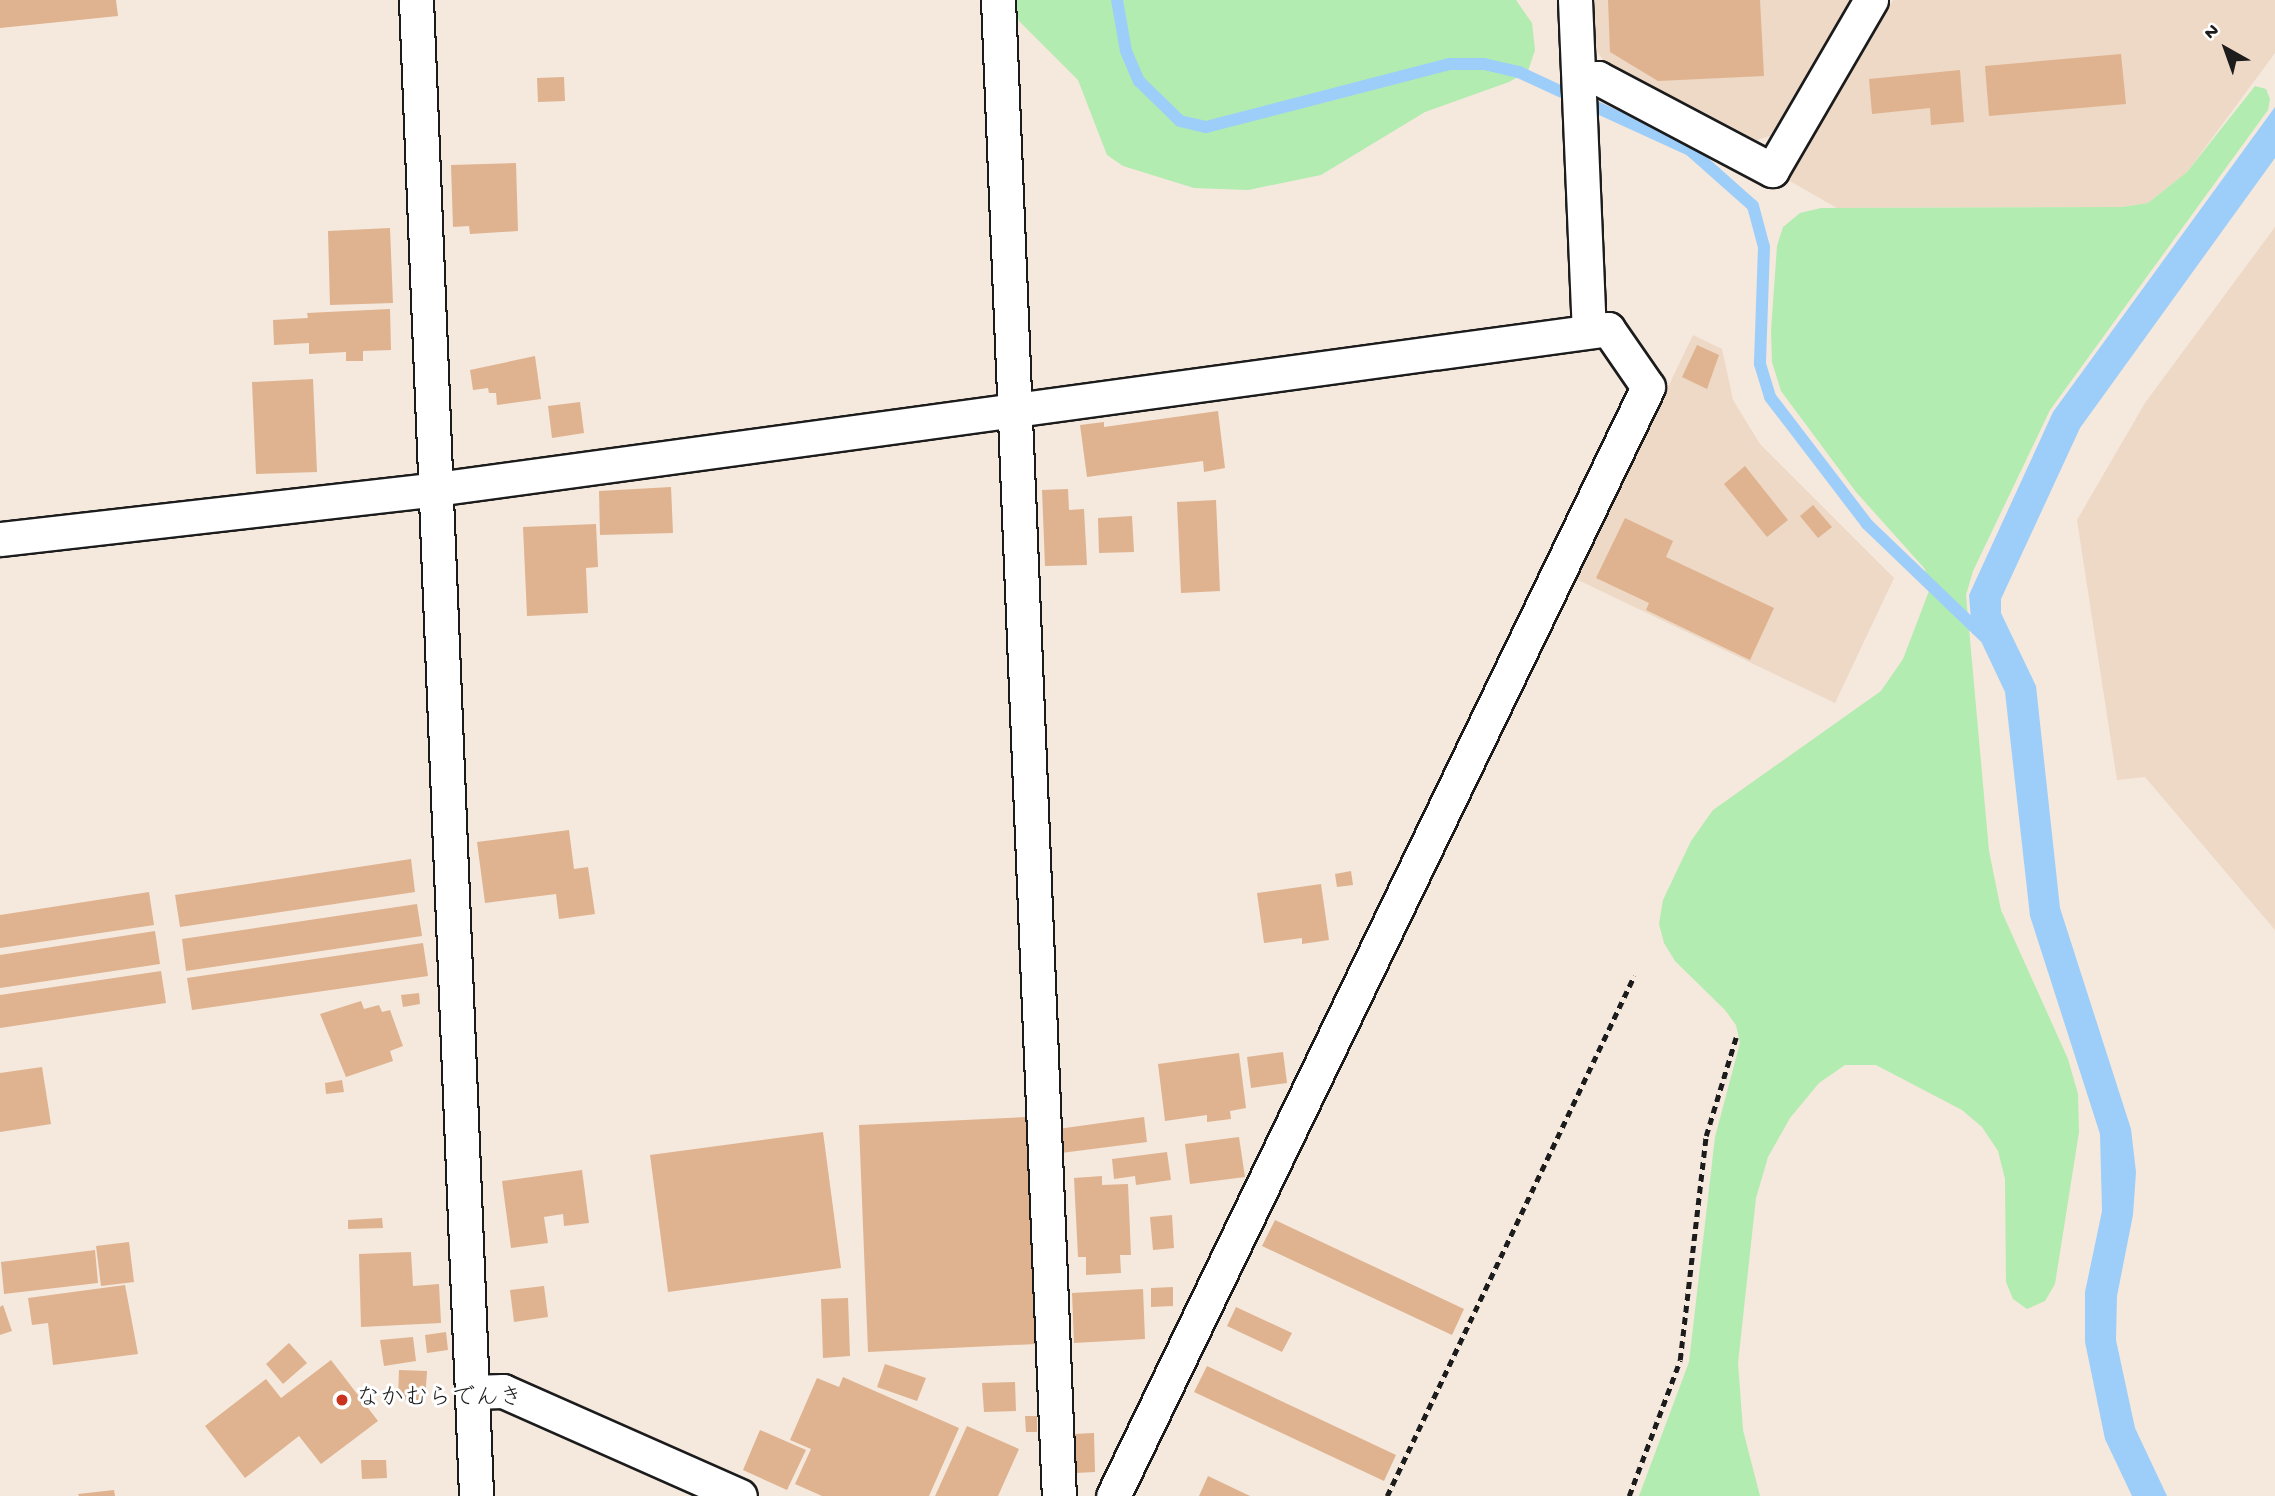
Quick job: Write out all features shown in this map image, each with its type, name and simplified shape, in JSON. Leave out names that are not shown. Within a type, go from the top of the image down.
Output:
[{"type":"street","points":[[416,0],[476,1496]]},
{"type":"street","points":[[998,0],[1059,1496]]},
{"type":"street","points":[[1575,0],[1590,331]]},
{"type":"street","points":[[1578,79],[1598,78],[1772,170],[1871,0]]},
{"type":"street","points":[[0,539],[436,489],[1608,329],[1648,387],[1113,1496]]},
{"type":"street","points":[[472,1392],[503,1391],[740,1496]]},
{"type":"path","points":[[1387,1496],[1634,976]]},
{"type":"path","points":[[1629,1496],[1679,1360],[1706,1136],[1736,1037]]},
{"type":"shaded area","points":[[1591,0],[1850,0],[1770,136],[1757,140],[1603,60],[1593,44]]},
{"type":"shaded area","points":[[1893,0],[2275,0],[2275,53],[2187,172],[2148,203],[2122,207],[1837,208],[1788,180]]},
{"type":"shaded area","points":[[2275,227],[2275,930],[2145,777],[2117,780],[2077,520],[2145,403]]},
{"type":"shaded area","points":[[1693,335],[1722,349],[1733,400],[1760,444],[1894,578],[1835,703],[1576,579]]},
{"type":"green space","points":[[1014,0],[1516,0],[1532,23],[1535,50],[1528,71],[1509,82],[1425,112],[1321,175],[1248,190],[1194,188],[1123,166],[1107,155],[1078,80],[1019,21]]},
{"type":"green space","points":[[2255,86],[2266,89],[2270,99],[2268,110],[2050,410],[1973,571],[1966,595],[1989,851],[2001,910],[2068,1059],[2078,1094],[2079,1132],[2055,1284],[2045,1301],[2027,1309],[2013,1299],[2006,1282],[2005,1179],[1998,1151],[1982,1127],[1962,1110],[1876,1065],[1845,1065],[1819,1083],[1790,1118],[1768,1157],[1756,1198],[1738,1363],[1743,1430],[1760,1496],[1639,1496],[1689,1362],[1715,1137],[1740,1043],[1736,1025],[1725,1010],[1675,961],[1664,943],[1659,924],[1663,900],[1691,841],[1713,810],[1881,691],[1903,659],[1929,591],[1925,569],[1856,492],[1781,391],[1772,362],[1771,331],[1777,246],[1783,227],[1800,213],[1821,208],[2122,207],[2148,203],[2187,172]]},
{"type":"water","points":[[2275,107],[2275,158],[2080,428],[2001,599],[2001,613],[2036,686],[2060,908],[2131,1129],[2136,1172],[2133,1215],[2117,1296],[2116,1340],[2135,1428],[2167,1496],[2132,1496],[2105,1439],[2085,1342],[2085,1292],[2102,1211],[2100,1134],[2030,916],[2005,692],[1971,620],[1969,595],[2053,412]]},
{"type":"building","points":[[0,0],[116,0],[118,16],[0,28]]},
{"type":"building","points":[[1608,0],[1760,0],[1764,76],[1658,81],[1610,52]]},
{"type":"building","points":[[2121,54],[2126,104],[1989,116],[1985,66]]},
{"type":"building","points":[[1960,70],[1964,122],[1931,125],[1930,108],[1872,114],[1869,79]]},
{"type":"building","points":[[564,77],[565,101],[538,102],[537,78]]},
{"type":"building","points":[[516,163],[518,231],[470,234],[469,226],[453,227],[451,165]]},
{"type":"building","points":[[390,228],[393,303],[330,305],[328,231]]},
{"type":"building","points":[[390,309],[391,350],[363,351],[363,361],[346,361],[346,352],[309,354],[309,343],[274,345],[273,320],[308,318],[307,313]]},
{"type":"building","points":[[1697,345],[1719,355],[1707,389],[1682,377]]},
{"type":"building","points":[[535,356],[541,399],[497,405],[496,393],[489,393],[488,388],[473,390],[470,370]]},
{"type":"building","points":[[313,379],[317,472],[256,474],[252,382]]},
{"type":"building","points":[[580,402],[584,433],[552,438],[548,406]]},
{"type":"building","points":[[1218,411],[1225,468],[1204,472],[1203,461],[1087,477],[1080,425],[1104,422],[1104,427]]},
{"type":"building","points":[[1745,466],[1788,520],[1767,537],[1724,484]]},
{"type":"building","points":[[671,487],[673,533],[600,535],[599,491]]},
{"type":"building","points":[[1068,489],[1069,510],[1084,509],[1087,565],[1045,566],[1042,490]]},
{"type":"building","points":[[1216,500],[1220,591],[1181,593],[1177,502]]},
{"type":"building","points":[[1813,505],[1832,527],[1818,538],[1800,516]]},
{"type":"building","points":[[1132,516],[1134,552],[1099,553],[1098,518]]},
{"type":"building","points":[[1625,518],[1673,541],[1666,557],[1774,608],[1750,660],[1646,610],[1649,603],[1596,578]]},
{"type":"building","points":[[596,524],[598,567],[586,568],[588,613],[527,616],[523,527]]},
{"type":"building","points":[[569,830],[574,869],[588,867],[595,914],[559,919],[556,894],[485,903],[477,842]]},
{"type":"building","points":[[411,859],[415,892],[180,927],[175,895]]},
{"type":"building","points":[[1351,871],[1353,885],[1337,887],[1335,874]]},
{"type":"building","points":[[1321,884],[1329,940],[1302,944],[1302,938],[1264,943],[1257,893]]},
{"type":"building","points":[[149,892],[154,925],[0,948],[0,915]]},
{"type":"building","points":[[417,904],[422,936],[186,971],[182,939]]},
{"type":"building","points":[[155,931],[160,964],[0,988],[0,955]]},
{"type":"building","points":[[423,943],[428,976],[192,1010],[187,978]]},
{"type":"building","points":[[161,971],[166,1003],[0,1028],[0,995]]},
{"type":"building","points":[[419,993],[420,1004],[403,1007],[401,995]]},
{"type":"building","points":[[361,1001],[364,1009],[379,1005],[382,1012],[390,1010],[403,1046],[390,1051],[393,1061],[346,1077],[320,1014]]},
{"type":"building","points":[[1283,1052],[1287,1083],[1251,1088],[1247,1057]]},
{"type":"building","points":[[1239,1053],[1246,1108],[1230,1111],[1231,1119],[1207,1122],[1207,1115],[1165,1121],[1158,1064]]},
{"type":"building","points":[[42,1067],[51,1124],[0,1132],[0,1073]]},
{"type":"building","points":[[342,1080],[344,1092],[326,1094],[325,1083]]},
{"type":"building","points":[[1026,1117],[1036,1344],[868,1352],[859,1125]]},
{"type":"building","points":[[1144,1117],[1147,1142],[1061,1153],[1058,1129]]},
{"type":"building","points":[[823,1132],[841,1268],[668,1292],[650,1155]]},
{"type":"building","points":[[1239,1137],[1245,1177],[1190,1184],[1185,1144]]},
{"type":"building","points":[[1167,1152],[1171,1180],[1136,1185],[1135,1176],[1114,1179],[1112,1159]]},
{"type":"building","points":[[582,1170],[589,1223],[564,1226],[563,1214],[544,1217],[548,1243],[511,1248],[502,1181]]},
{"type":"building","points":[[1102,1176],[1102,1185],[1128,1184],[1131,1255],[1120,1255],[1121,1273],[1086,1275],[1086,1257],[1078,1257],[1074,1178]]},
{"type":"building","points":[[1172,1215],[1174,1248],[1153,1250],[1150,1217]]},
{"type":"building","points":[[382,1218],[383,1228],[348,1229],[348,1220]]},
{"type":"building","points":[[1275,1220],[1464,1309],[1452,1335],[1262,1246]]},
{"type":"building","points":[[129,1242],[134,1282],[101,1286],[96,1246]]},
{"type":"building","points":[[95,1250],[98,1283],[4,1294],[1,1262]]},
{"type":"building","points":[[411,1252],[413,1286],[439,1284],[441,1323],[361,1327],[359,1254]]},
{"type":"building","points":[[125,1285],[138,1354],[53,1365],[48,1323],[32,1325],[28,1298]]},
{"type":"building","points":[[544,1286],[548,1317],[514,1322],[510,1290]]},
{"type":"building","points":[[1173,1287],[1173,1306],[1151,1307],[1151,1288]]},
{"type":"building","points":[[1143,1289],[1145,1339],[1074,1343],[1072,1293]]},
{"type":"building","points":[[848,1298],[850,1356],[823,1358],[821,1299]]},
{"type":"building","points":[[3,1305],[12,1331],[0,1335],[0,1307]]},
{"type":"building","points":[[1236,1307],[1292,1333],[1282,1352],[1227,1326]]},
{"type":"building","points":[[446,1332],[448,1350],[427,1353],[425,1335]]},
{"type":"building","points":[[413,1337],[416,1361],[384,1366],[380,1340]]},
{"type":"building","points":[[289,1343],[307,1363],[283,1384],[266,1364]]},
{"type":"building","points":[[331,1360],[378,1421],[321,1464],[299,1436],[245,1478],[205,1426],[266,1379],[281,1398]]},
{"type":"building","points":[[885,1364],[926,1378],[917,1401],[877,1387]]},
{"type":"building","points":[[1207,1366],[1396,1455],[1384,1481],[1194,1392]]},
{"type":"building","points":[[399,1370],[427,1371],[425,1401],[398,1400]]},
{"type":"building","points":[[843,1377],[959,1428],[929,1496],[822,1496],[795,1484],[811,1449],[790,1440],[817,1378],[839,1387]]},
{"type":"building","points":[[1015,1382],[1016,1411],[984,1412],[982,1383]]},
{"type":"building","points":[[1025,1416],[1037,1416],[1037,1432],[1026,1432]]},
{"type":"building","points":[[967,1426],[1019,1449],[998,1496],[935,1496]]},
{"type":"building","points":[[760,1430],[806,1450],[787,1490],[743,1470]]},
{"type":"building","points":[[1094,1433],[1095,1472],[1075,1473],[1074,1434]]},
{"type":"building","points":[[361,1460],[386,1460],[387,1478],[362,1479]]},
{"type":"building","points":[[1208,1476],[1250,1496],[1199,1496]]},
{"type":"building","points":[[114,1490],[115,1496],[78,1494]]},
{"type":"waterway","points":[[1117,0],[1126,51],[1139,81],[1180,121],[1206,127],[1449,64],[1484,64],[1519,72],[1564,93]]},
{"type":"waterway","points":[[1596,107],[1690,150],[1753,206],[1764,247],[1760,364],[1770,397],[1867,524],[1985,637]]},
{"type":"place","name":"なかむらでんき","points":[[342,1400]]}]
